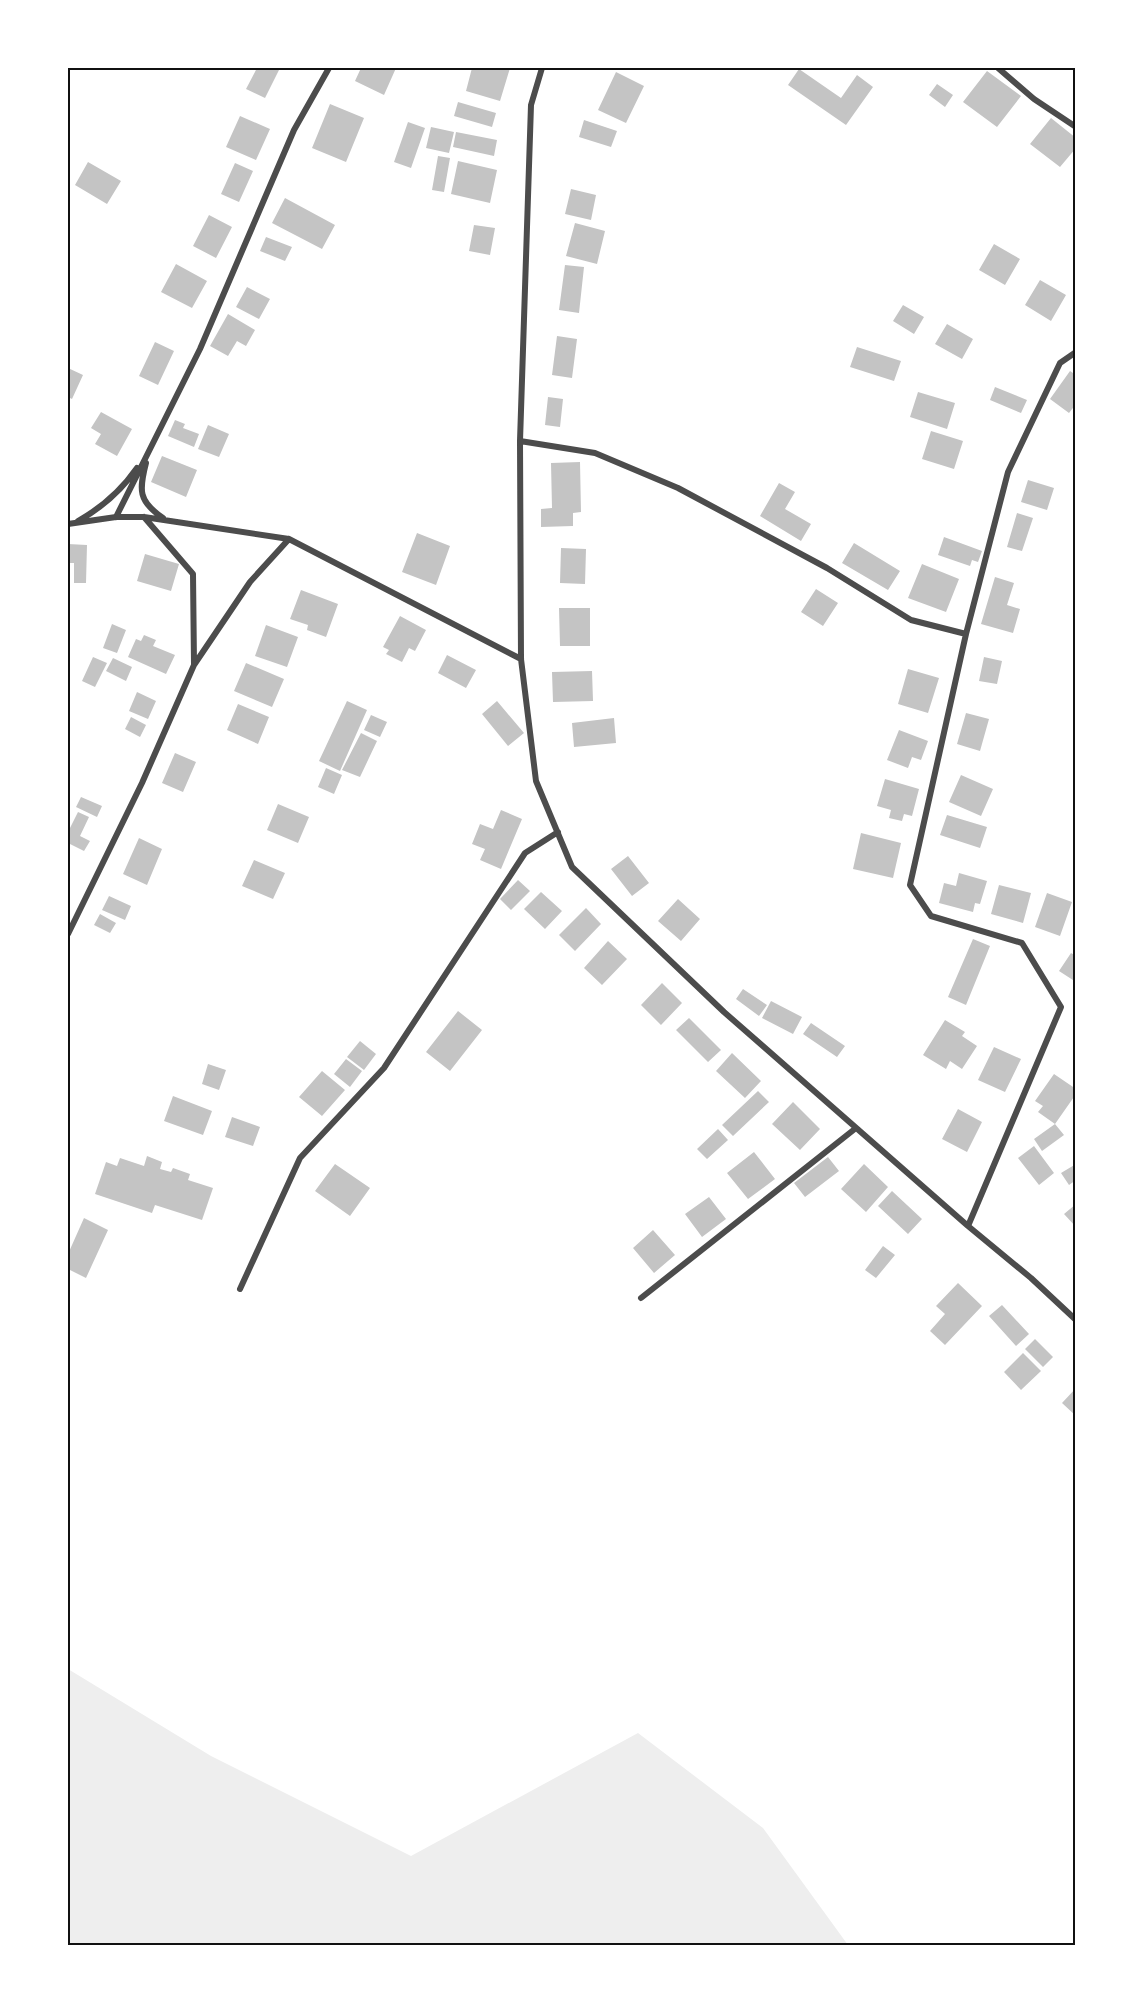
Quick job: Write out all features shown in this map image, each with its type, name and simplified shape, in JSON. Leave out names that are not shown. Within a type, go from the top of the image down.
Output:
[{"type":"street","points":[[116,517],[200,349],[294,130],[329,68]]},
{"type":"street","points":[[542,68],[531,105],[520,441],[521,659],[536,781],[572,867],[724,1012],[968,1226],[1031,1278],[1076,1320]]},
{"type":"street","points":[[998,68],[1034,99],[1076,127]]},
{"type":"street","points":[[968,1226],[1061,1007],[1022,944],[931,916],[910,885],[966,634],[1008,472],[1060,363],[1076,352]]},
{"type":"street","points":[[520,441],[595,453],[668,483],[827,568],[912,620],[966,634]]},
{"type":"street","points":[[150,450],[141,483],[143,497],[148,508],[165,520]]},
{"type":"street","points":[[71,524],[111,499],[125,485],[150,450]]},
{"type":"street","points":[[71,524],[116,517],[144,517],[289,539],[521,659]]},
{"type":"street","points":[[144,517],[193,574],[194,665]]},
{"type":"street","points":[[68,934],[142,783],[194,665],[250,582],[289,539]]},
{"type":"street","points":[[240,1289],[300,1158],[384,1068],[525,853],[558,832]]},
{"type":"street","points":[[641,1298],[856,1128]]},
{"type":"shaded area","points":[[68,1669],[211,1756],[411,1856],[638,1733],[763,1828],[848,1945],[68,1945]]},
{"type":"building","points":[[257,68],[280,68],[265,98],[246,89]]},
{"type":"building","points":[[361,68],[396,68],[384,95],[355,81]]},
{"type":"building","points":[[472,68],[510,68],[500,101],[466,91]]},
{"type":"building","points":[[799,69],[841,98],[857,75],[873,87],[846,125],[788,85]]},
{"type":"building","points":[[987,71],[1021,96],[997,127],[963,102]]},
{"type":"building","points":[[616,72],[644,86],[626,123],[598,110]]},
{"type":"building","points":[[937,84],[953,95],[945,107],[929,95]]},
{"type":"building","points":[[458,102],[496,113],[492,127],[454,116]]},
{"type":"building","points":[[330,104],[364,118],[346,162],[312,148]]},
{"type":"building","points":[[240,116],[270,129],[256,160],[226,147]]},
{"type":"building","points":[[1051,118],[1076,138],[1076,148],[1060,167],[1030,144]]},
{"type":"building","points":[[584,120],[617,131],[611,147],[579,137]]},
{"type":"building","points":[[408,122],[425,128],[411,168],[394,162]]},
{"type":"building","points":[[431,127],[454,132],[449,153],[426,148]]},
{"type":"building","points":[[456,132],[497,140],[494,156],[453,147]]},
{"type":"building","points":[[438,156],[450,158],[444,192],[432,190]]},
{"type":"building","points":[[458,161],[497,170],[490,203],[451,194]]},
{"type":"building","points":[[88,162],[121,181],[107,204],[75,185]]},
{"type":"building","points":[[235,163],[253,171],[239,202],[221,194]]},
{"type":"building","points":[[571,189],[596,195],[591,220],[565,214]]},
{"type":"building","points":[[285,198],[335,225],[322,249],[272,223]]},
{"type":"building","points":[[209,215],[232,227],[216,258],[193,246]]},
{"type":"building","points":[[575,223],[605,231],[597,264],[566,256]]},
{"type":"building","points":[[474,225],[495,228],[490,255],[469,251]]},
{"type":"building","points":[[266,237],[292,247],[285,261],[260,251]]},
{"type":"building","points":[[994,244],[1020,259],[1005,285],[979,270]]},
{"type":"building","points":[[176,264],[207,281],[192,308],[161,292]]},
{"type":"building","points":[[565,265],[584,267],[579,313],[559,310]]},
{"type":"building","points":[[1040,280],[1066,295],[1051,321],[1025,305]]},
{"type":"building","points":[[247,287],[270,299],[259,319],[236,307]]},
{"type":"building","points":[[903,305],[924,317],[914,334],[893,321]]},
{"type":"building","points":[[228,314],[255,330],[246,346],[237,341],[228,356],[210,346]]},
{"type":"building","points":[[947,324],[973,339],[962,359],[935,344]]},
{"type":"building","points":[[557,336],[577,339],[572,378],[552,375]]},
{"type":"building","points":[[155,342],[174,351],[158,385],[139,376]]},
{"type":"building","points":[[857,347],[901,361],[894,381],[850,367]]},
{"type":"building","points":[[68,368],[83,375],[72,399],[68,397]]},
{"type":"building","points":[[1070,371],[1076,375],[1076,404],[1069,413],[1050,399]]},
{"type":"building","points":[[995,387],[1027,400],[1021,413],[990,400]]},
{"type":"building","points":[[918,392],[955,403],[947,429],[910,417]]},
{"type":"building","points":[[548,397],[563,399],[560,427],[545,425]]},
{"type":"building","points":[[101,412],[132,429],[117,456],[95,444],[101,434],[91,428]]},
{"type":"building","points":[[175,420],[185,424],[183,428],[199,434],[194,447],[168,436]]},
{"type":"building","points":[[208,425],[229,434],[219,457],[198,449]]},
{"type":"building","points":[[931,431],[963,441],[954,469],[922,459]]},
{"type":"building","points":[[162,456],[197,470],[186,497],[151,482]]},
{"type":"building","points":[[580,462],[581,512],[573,513],[573,526],[541,527],[541,509],[552,508],[551,463]]},
{"type":"building","points":[[1028,480],[1054,488],[1047,510],[1021,502]]},
{"type":"building","points":[[779,483],[795,492],[785,509],[811,524],[801,541],[760,516]]},
{"type":"building","points":[[1017,513],[1033,518],[1022,551],[1007,547]]},
{"type":"building","points":[[417,533],[450,546],[436,585],[402,572]]},
{"type":"building","points":[[944,537],[982,551],[978,562],[972,560],[970,566],[938,555]]},
{"type":"building","points":[[854,543],[900,571],[888,590],[842,563]]},
{"type":"building","points":[[68,544],[87,545],[86,583],[74,583],[74,563],[68,563]]},
{"type":"building","points":[[561,548],[586,549],[585,584],[560,583]]},
{"type":"building","points":[[145,554],[179,564],[171,591],[137,581]]},
{"type":"building","points":[[922,564],[959,579],[946,612],[908,598]]},
{"type":"building","points":[[995,577],[1014,583],[1007,605],[1020,609],[1013,633],[981,624]]},
{"type":"building","points":[[816,589],[838,603],[823,626],[801,612]]},
{"type":"building","points":[[301,590],[338,604],[326,637],[307,630],[308,625],[290,619]]},
{"type":"building","points":[[559,608],[590,608],[590,646],[560,646]]},
{"type":"building","points":[[400,616],[426,630],[415,651],[409,648],[402,662],[386,654],[389,650],[383,647]]},
{"type":"building","points":[[112,624],[126,630],[117,653],[103,648]]},
{"type":"building","points":[[266,625],[298,637],[287,667],[255,656]]},
{"type":"building","points":[[144,635],[156,640],[153,646],[175,655],[166,674],[128,657],[136,639],[141,641]]},
{"type":"building","points":[[447,655],[476,670],[466,688],[438,673]]},
{"type":"building","points":[[93,657],[107,663],[95,687],[82,681]]},
{"type":"building","points":[[984,657],[1002,661],[997,684],[979,681]]},
{"type":"building","points":[[113,658],[132,667],[126,681],[106,671]]},
{"type":"building","points":[[246,663],[284,679],[272,707],[234,691]]},
{"type":"building","points":[[908,669],[939,678],[928,713],[898,704]]},
{"type":"building","points":[[592,671],[593,701],[553,702],[552,672]]},
{"type":"building","points":[[137,692],[156,701],[148,719],[129,711]]},
{"type":"building","points":[[347,701],[367,710],[340,771],[319,761]]},
{"type":"building","points":[[497,701],[524,733],[508,746],[482,714]]},
{"type":"building","points":[[238,704],[269,717],[258,744],[227,730]]},
{"type":"building","points":[[966,713],[989,719],[980,751],[957,744]]},
{"type":"building","points":[[371,715],[387,722],[380,737],[364,730]]},
{"type":"building","points":[[131,717],[146,725],[140,737],[125,729]]},
{"type":"building","points":[[614,718],[616,743],[574,747],[572,723]]},
{"type":"building","points":[[899,730],[928,741],[921,760],[912,757],[908,768],[887,760]]},
{"type":"building","points":[[361,733],[377,741],[360,777],[342,770]]},
{"type":"building","points":[[175,753],[196,762],[183,792],[162,783]]},
{"type":"building","points":[[326,768],[342,775],[334,794],[318,787]]},
{"type":"building","points":[[961,775],[993,789],[981,816],[949,802]]},
{"type":"building","points":[[885,779],[919,789],[912,816],[904,814],[902,821],[889,818],[891,810],[877,806]]},
{"type":"building","points":[[81,797],[102,806],[97,817],[76,807]]},
{"type":"building","points":[[278,804],[309,817],[298,843],[267,830]]},
{"type":"building","points":[[501,810],[522,819],[501,869],[480,860],[485,849],[472,844],[480,824],[493,829]]},
{"type":"building","points":[[78,812],[89,817],[80,836],[90,841],[84,851],[68,843],[68,832]]},
{"type":"building","points":[[947,815],[987,827],[980,848],[940,835]]},
{"type":"building","points":[[861,833],[901,843],[893,878],[853,869]]},
{"type":"building","points":[[139,838],[162,849],[147,885],[123,874]]},
{"type":"building","points":[[628,856],[649,883],[632,896],[611,869]]},
{"type":"building","points":[[254,860],[285,873],[273,899],[242,886]]},
{"type":"building","points":[[959,873],[987,881],[980,904],[975,903],[973,912],[939,903],[944,883],[956,886]]},
{"type":"building","points":[[518,880],[530,891],[511,910],[500,899]]},
{"type":"building","points":[[999,885],[1031,893],[1023,923],[991,914]]},
{"type":"building","points":[[541,892],[562,911],[545,929],[524,909]]},
{"type":"building","points":[[1047,893],[1072,902],[1060,936],[1035,927]]},
{"type":"building","points":[[109,896],[131,906],[125,920],[102,910]]},
{"type":"building","points":[[678,899],[700,919],[681,941],[658,921]]},
{"type":"building","points":[[586,908],[601,924],[575,951],[559,935]]},
{"type":"building","points":[[100,914],[116,923],[110,933],[94,925]]},
{"type":"building","points":[[973,939],[990,946],[966,1005],[948,997]]},
{"type":"building","points":[[608,941],[627,959],[602,985],[584,968]]},
{"type":"building","points":[[1071,953],[1076,956],[1076,982],[1059,971]]},
{"type":"building","points":[[662,983],[682,1003],[661,1025],[641,1005]]},
{"type":"building","points":[[743,989],[767,1005],[759,1016],[736,999]]},
{"type":"building","points":[[771,1001],[802,1017],[793,1034],[762,1018]]},
{"type":"building","points":[[458,1011],[482,1030],[450,1071],[426,1052]]},
{"type":"building","points":[[689,1018],[721,1050],[708,1062],[676,1030]]},
{"type":"building","points":[[945,1020],[965,1032],[962,1036],[977,1046],[962,1069],[950,1061],[946,1069],[923,1055]]},
{"type":"building","points":[[811,1023],[845,1046],[837,1057],[803,1034]]},
{"type":"building","points":[[360,1041],[376,1054],[364,1070],[347,1057]]},
{"type":"building","points":[[994,1047],[1021,1059],[1005,1092],[978,1080]]},
{"type":"building","points":[[732,1053],[761,1081],[745,1098],[716,1071]]},
{"type":"building","points":[[346,1059],[362,1071],[350,1087],[334,1074]]},
{"type":"building","points":[[208,1064],[226,1070],[219,1090],[202,1084]]},
{"type":"building","points":[[322,1071],[345,1090],[322,1116],[299,1097]]},
{"type":"building","points":[[1054,1074],[1076,1089],[1076,1094],[1055,1124],[1038,1112],[1043,1106],[1035,1101]]},
{"type":"building","points":[[758,1091],[769,1102],[733,1136],[722,1125]]},
{"type":"building","points":[[173,1096],[212,1111],[203,1135],[164,1121]]},
{"type":"building","points":[[793,1102],[820,1129],[800,1150],[772,1124]]},
{"type":"building","points":[[958,1109],[982,1122],[967,1152],[942,1139]]},
{"type":"building","points":[[232,1117],[260,1127],[253,1146],[225,1137]]},
{"type":"building","points":[[1055,1124],[1064,1135],[1042,1151],[1034,1139]]},
{"type":"building","points":[[718,1129],[728,1140],[707,1159],[697,1149]]},
{"type":"building","points":[[1034,1146],[1054,1173],[1039,1185],[1018,1158]]},
{"type":"building","points":[[754,1152],[775,1179],[748,1199],[727,1173]]},
{"type":"building","points":[[147,1156],[162,1162],[160,1169],[171,1172],[173,1168],[190,1174],[188,1180],[213,1188],[202,1220],[155,1205],[152,1213],[95,1194],[106,1162],[117,1166],[120,1158],[144,1166]]},
{"type":"building","points":[[828,1157],[839,1171],[805,1197],[794,1183]]},
{"type":"building","points":[[335,1164],[370,1188],[350,1216],[315,1191]]},
{"type":"building","points":[[864,1164],[888,1187],[866,1212],[841,1189]]},
{"type":"building","points":[[1076,1164],[1076,1180],[1069,1185],[1061,1173]]},
{"type":"building","points":[[892,1191],[922,1219],[908,1234],[878,1206]]},
{"type":"building","points":[[709,1197],[726,1219],[702,1237],[685,1214]]},
{"type":"building","points":[[1076,1204],[1076,1227],[1064,1214]]},
{"type":"building","points":[[84,1218],[108,1230],[86,1278],[68,1269],[68,1254]]},
{"type":"building","points":[[653,1230],[675,1255],[654,1273],[633,1248]]},
{"type":"building","points":[[883,1246],[895,1255],[876,1278],[865,1270]]},
{"type":"building","points":[[958,1283],[982,1306],[945,1345],[930,1331],[945,1314],[936,1306]]},
{"type":"building","points":[[1002,1305],[1029,1334],[1016,1346],[989,1316]]},
{"type":"building","points":[[1035,1339],[1053,1357],[1043,1367],[1025,1349]]},
{"type":"building","points":[[1023,1353],[1041,1371],[1021,1390],[1004,1372]]},
{"type":"building","points":[[1076,1388],[1076,1416],[1062,1403]]}]
